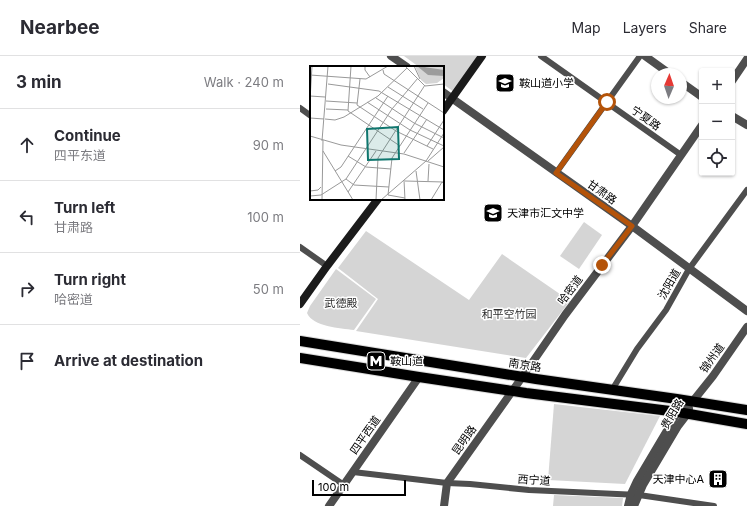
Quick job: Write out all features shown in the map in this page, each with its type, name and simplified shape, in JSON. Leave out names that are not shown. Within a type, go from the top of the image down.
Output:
[{"type":"main road","points":[[444,110],[482,56]]},
{"type":"main road","points":[[300,304],[377,200]]},
{"type":"main road","name":"南京路","points":[[300,341],[747,410]]},
{"type":"main road","points":[[300,358],[513,391],[683,412],[747,424]]},
{"type":"street","points":[[391,56],[406,66]]},
{"type":"street","name":"宁夏路","points":[[541,56],[681,155]]},
{"type":"street","points":[[556,173],[640,56]]},
{"type":"street","points":[[645,56],[662,68]]},
{"type":"street","points":[[735,77],[747,59]]},
{"type":"street","points":[[687,86],[699,95]]},
{"type":"street","name":"甘肃路","points":[[444,93],[632,226],[747,311]]},
{"type":"street","points":[[300,108],[310,115]]},
{"type":"street","points":[[735,118],[747,125]]},
{"type":"street","name":"哈密道","points":[[513,391],[565,315],[632,226],[699,129]]},
{"type":"street","name":"沈阳道","points":[[612,390],[637,350],[666,310],[689,269],[747,190]]},
{"type":"street","points":[[300,247],[327,266]]},
{"type":"street","name":"锦州道","points":[[693,401],[713,376],[747,327]]},
{"type":"street","name":"四平西道","points":[[329,506],[419,377]]},
{"type":"street","name":"昆明路","points":[[444,506],[447,483],[513,391]]},
{"type":"street","name":"贵阳路","points":[[634,506],[637,481],[683,412],[693,401]]},
{"type":"street","points":[[300,455],[344,485]]},
{"type":"street","name":"西宁道","points":[[353,472],[447,483],[530,490],[635,494],[714,506]]},
{"type":"street","name":"贵阳路","points":[[628,506],[635,494]]},
{"type":"green space","points":[[404,56],[480,56],[454,92],[444,85],[444,66],[418,66]]},
{"type":"green space","points":[[584,222],[602,235],[579,269],[560,256]]},
{"type":"green space","name":"和平空竹园","points":[[366,231],[469,300],[502,254],[570,301],[526,358],[356,331],[378,299],[338,268]]},
{"type":"green space","name":"武德殿","points":[[336,269],[376,299],[354,330],[321,324],[310,318],[307,313],[310,306]]},
{"type":"green space","points":[[554,404],[660,416],[625,484],[548,480]]},
{"type":"green space","points":[[554,495],[623,498],[622,506],[553,506]]},
{"type":"place","name":"鞍山道小学","points":[[505,83]]},
{"type":"place","name":"天津市汇文中学","points":[[493,213]]},
{"type":"place","name":"鞍山道","points":[[376,361]]},
{"type":"place","name":"天津中心A","points":[[718,479]]},
{"type":"route","points":[[602,265],[632,226],[556,173],[607,102]]}]
